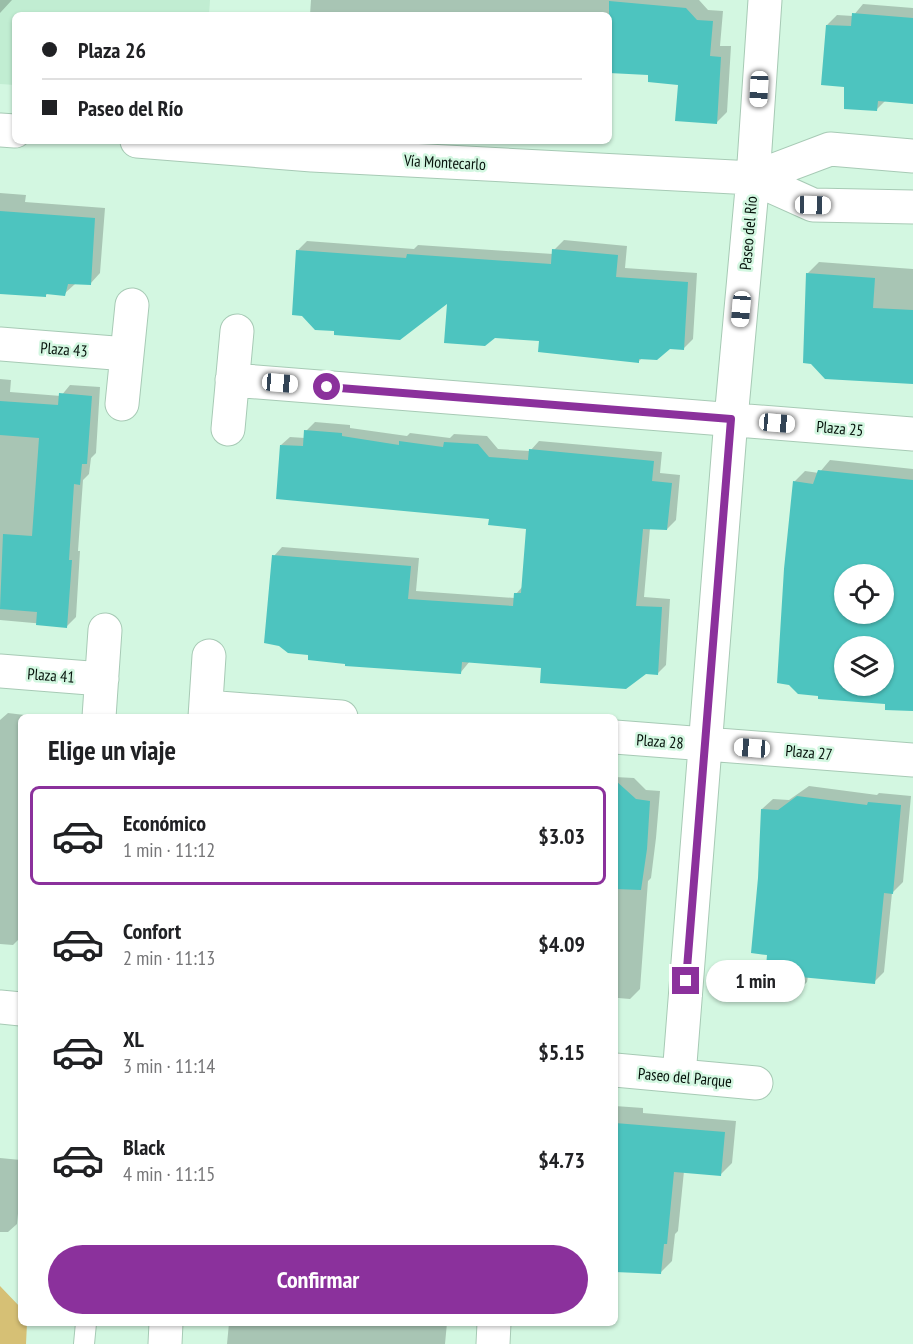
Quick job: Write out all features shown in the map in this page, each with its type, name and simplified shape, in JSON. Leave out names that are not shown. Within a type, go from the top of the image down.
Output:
[{"type":"street","name":"Paseo del Río","points":[[679,1076],[731,419],[753,178],[765,0]]},
{"type":"street","name":"Vía Montecarlo","points":[[174,144],[312,155],[753,178],[813,205],[913,207]]},
{"type":"street","name":"Vía Montecarlo","points":[[753,178],[830,149],[913,156]]},
{"type":"street","points":[[122,404],[132,305]]},
{"type":"street","points":[[228,429],[237,331]]},
{"type":"street","name":"Plaza 43","points":[[0,344],[127,354]]},
{"type":"street","name":"Plaza 25","points":[[232,380],[913,434]]},
{"type":"street","points":[[99,714],[105,630]]},
{"type":"street","points":[[209,656],[205,712],[259,714]]},
{"type":"street","name":"Plaza 41","points":[[0,671],[102,679]]},
{"type":"street","name":"Plaza 28","points":[[618,737],[705,744]]},
{"type":"street","name":"Plaza 27","points":[[705,744],[913,760]]},
{"type":"street","points":[[0,1007],[18,1009]]},
{"type":"street","name":"Paseo del Parque","points":[[618,1070],[756,1083]]},
{"type":"street","points":[[165,1344],[166,1326]]},
{"type":"street","points":[[493,1344],[494,1326]]},
{"type":"lane","points":[[84,1344],[86,1326]]},
{"type":"shaded area","points":[[0,0],[210,0],[209,12],[12,12],[12,85],[0,84]]},
{"type":"shaded area","points":[[0,1286],[18,1305],[18,1326],[27,1326],[26,1344],[0,1344]]},
{"type":"building","points":[[609,1],[686,8],[697,20],[713,21],[710,56],[721,57],[717,124],[675,121],[678,85],[648,82],[648,75],[612,73],[612,12],[609,12]]},
{"type":"building","points":[[852,13],[913,18],[913,104],[878,101],[877,111],[844,109],[844,87],[821,85],[826,25],[851,26]]},
{"type":"building","points":[[0,211],[95,218],[91,285],[68,284],[65,296],[0,294]]},
{"type":"building","points":[[552,249],[618,255],[616,277],[688,282],[684,350],[670,349],[657,360],[639,359],[639,363],[538,352],[539,341],[495,338],[485,346],[444,343],[447,304],[400,340],[334,335],[334,331],[315,330],[302,316],[292,315],[296,250],[406,258],[407,254],[551,264]]},
{"type":"building","points":[[806,273],[875,278],[873,308],[913,310],[913,384],[825,379],[811,364],[803,363]]},
{"type":"building","points":[[59,393],[92,396],[87,464],[82,464],[80,485],[74,484],[67,628],[36,625],[37,612],[0,609],[3,534],[32,536],[39,438],[0,435],[0,401],[58,405]]},
{"type":"building","points":[[304,430],[342,433],[342,436],[399,445],[399,441],[443,447],[444,442],[478,444],[489,457],[528,460],[529,449],[654,461],[652,481],[672,483],[667,530],[643,529],[636,606],[662,607],[658,675],[646,674],[626,689],[540,683],[541,668],[462,662],[461,674],[345,666],[345,664],[308,660],[308,655],[288,653],[279,646],[264,643],[272,555],[411,566],[408,599],[513,606],[514,593],[521,593],[526,529],[488,525],[489,519],[276,499],[280,445],[303,446]]},
{"type":"building","points":[[818,470],[913,480],[913,711],[885,710],[885,704],[818,699],[818,696],[798,694],[789,685],[777,683],[784,569],[793,481],[813,484]]},
{"type":"building","points":[[618,783],[636,799],[650,801],[647,849],[641,890],[618,889]]},
{"type":"building","points":[[797,796],[867,805],[868,802],[901,805],[893,894],[884,893],[875,984],[800,977],[798,994],[764,991],[767,955],[751,953],[761,809],[778,810]]},
{"type":"building","points":[[618,1123],[725,1132],[721,1176],[674,1172],[667,1244],[664,1244],[661,1274],[618,1272]]},
{"type":"route","points":[[327,387],[731,419],[686,981]]}]
